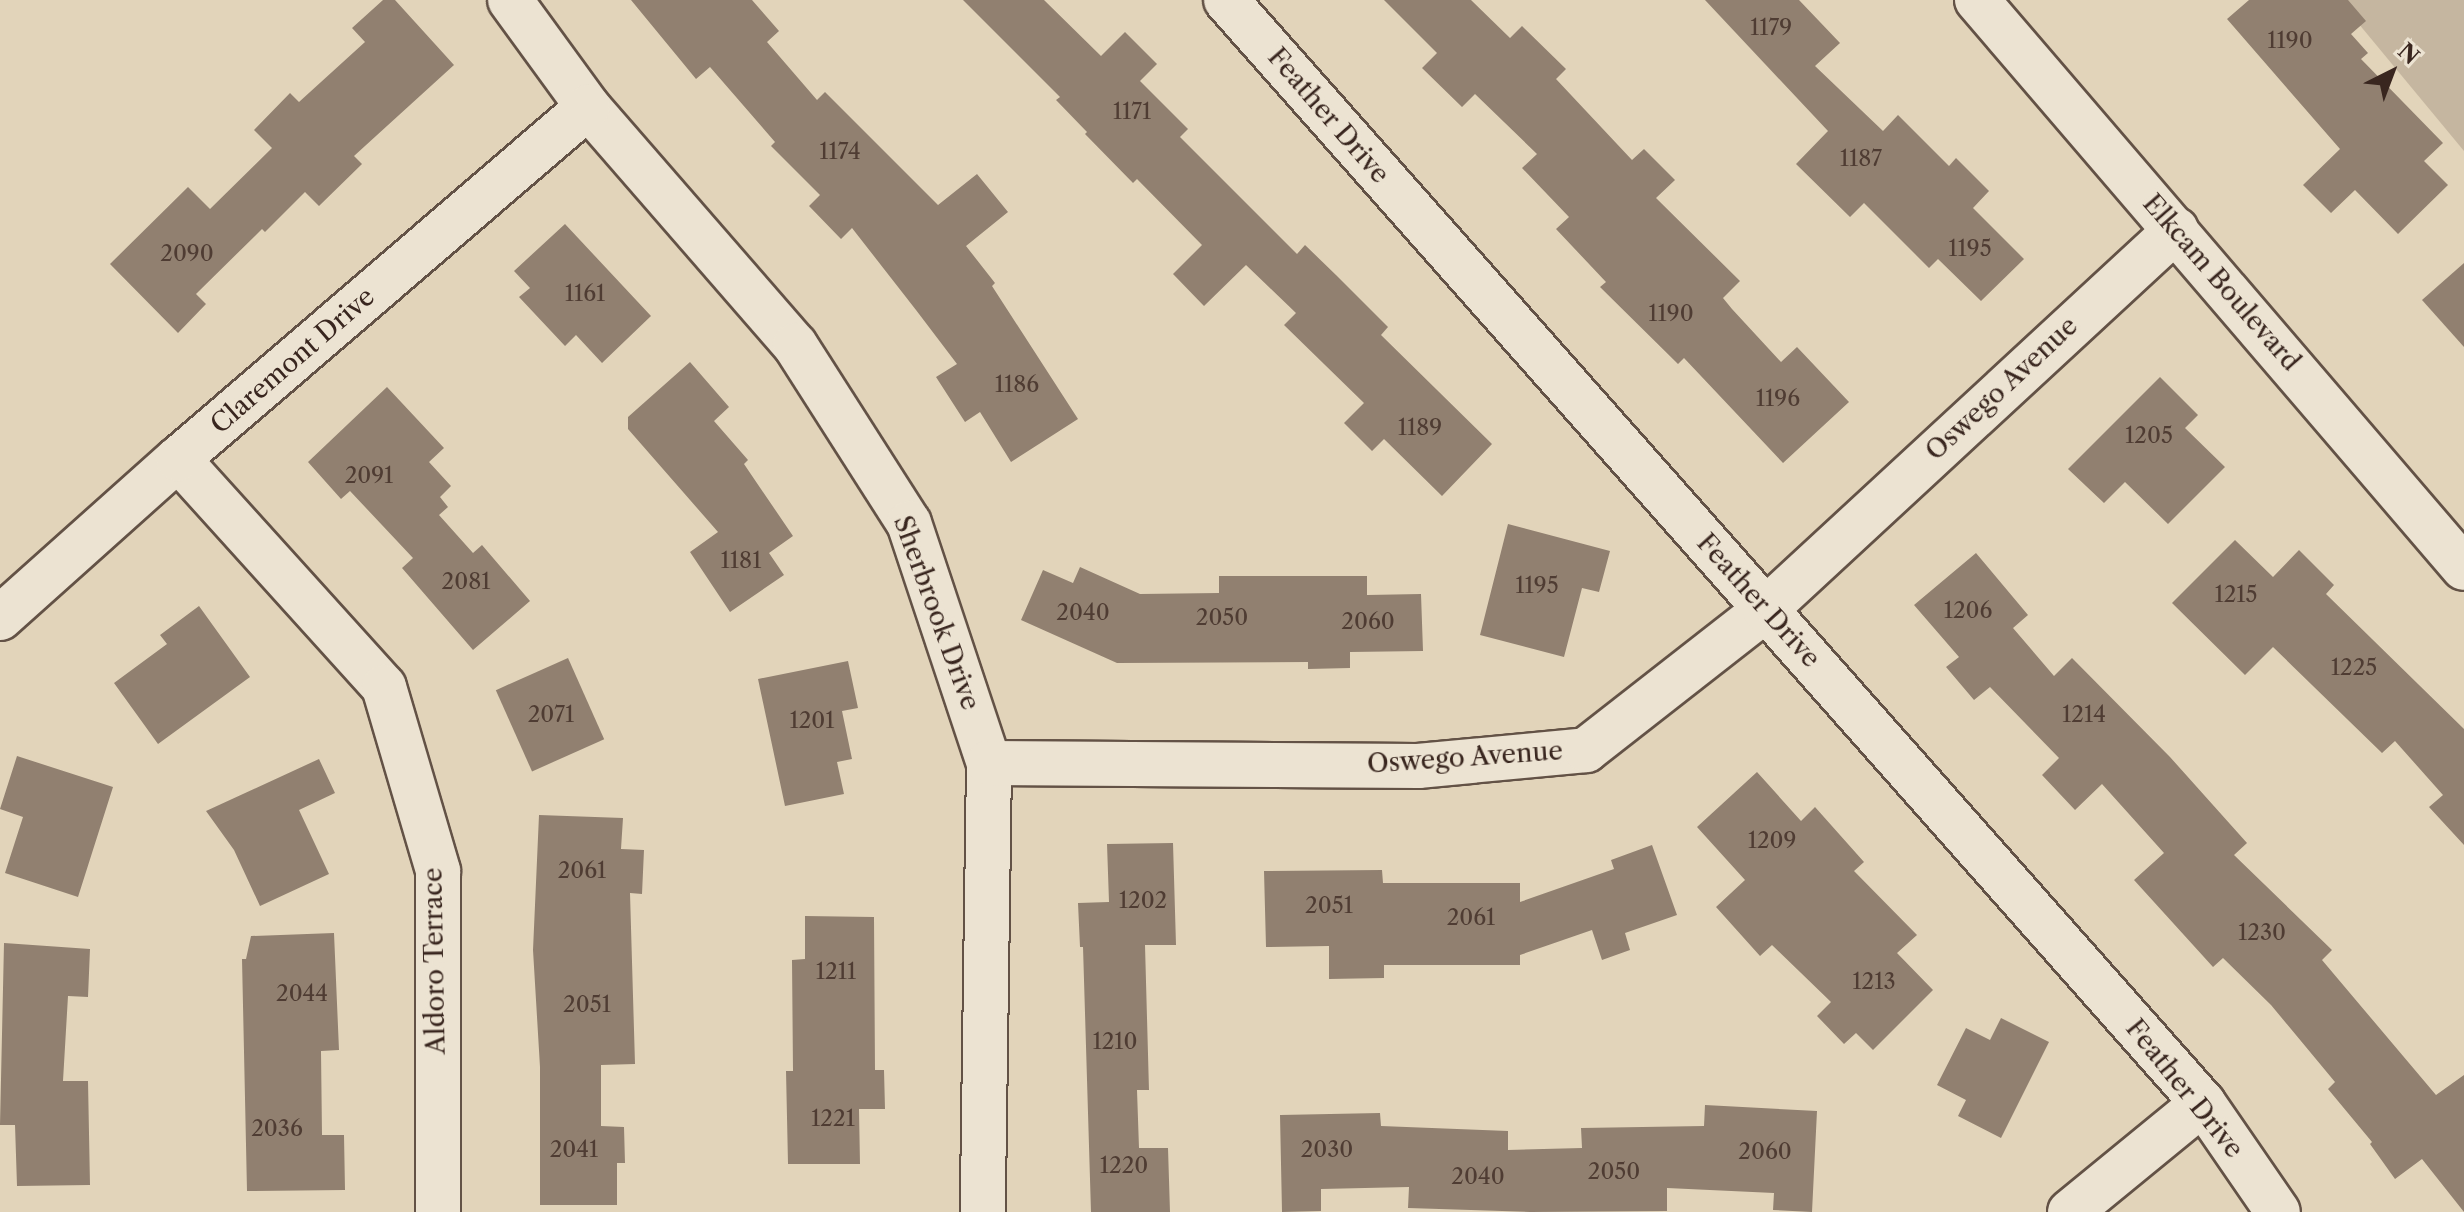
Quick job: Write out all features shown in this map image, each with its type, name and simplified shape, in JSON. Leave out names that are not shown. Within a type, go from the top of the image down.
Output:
[{"type":"street","name":"Sherbrook Drive","points":[[510,0],[588,107],[795,345],[909,523],[989,763],[983,1212]]},
{"type":"street","name":"Feather Drive","points":[[1226,0],[2203,1103],[2278,1212]]},
{"type":"street","name":"Elkcam Boulevard","points":[[1977,0],[2464,568]]},
{"type":"street","name":"Claremont Drive","points":[[0,618],[178,459],[588,107]]},
{"type":"street","name":"Oswego Avenue","points":[[989,763],[1418,766],[1586,750],[1765,610],[2176,230]]},
{"type":"street","name":"Aldoro Terrace","points":[[178,459],[384,687],[438,871],[438,1212]]},
{"type":"street","points":[[2070,1212],[2203,1103]]},
{"type":"shaded area","points":[[2339,0],[2464,0],[2464,151]]},
{"type":"building","points":[[383,0],[395,0],[454,65],[354,156],[362,164],[319,206],[305,192],[265,232],[262,229],[196,294],[206,304],[178,333],[110,264],[188,187],[210,209],[272,148],[254,130],[290,93],[299,102],[365,42],[352,28]]},
{"type":"building","points":[[631,0],[752,0],[779,31],[767,42],[817,100],[825,92],[938,205],[977,174],[1008,212],[966,246],[995,283],[992,286],[1078,419],[1011,462],[980,412],[965,422],[936,377],[957,364],[852,228],[841,239],[809,206],[820,195],[771,146],[775,142],[710,67],[696,79]]},
{"type":"building","points":[[963,0],[1044,0],[1101,56],[1125,32],[1157,64],[1140,81],[1188,129],[1180,137],[1297,254],[1305,245],[1336,275],[1388,327],[1381,335],[1492,444],[1442,496],[1384,439],[1372,451],[1344,423],[1364,403],[1284,325],[1296,313],[1246,265],[1204,306],[1173,274],[1202,245],[1137,179],[1133,183],[1085,134],[1087,132],[1056,100],[1060,97]]},
{"type":"building","points":[[1384,0],[1471,0],[1510,38],[1522,26],[1566,69],[1556,79],[1632,160],[1644,149],[1675,180],[1656,198],[1740,281],[1723,298],[1732,309],[1781,362],[1797,347],[1849,402],[1783,463],[1684,358],[1678,364],[1600,287],[1606,282],[1556,229],[1569,217],[1522,168],[1537,154],[1475,94],[1462,107],[1422,68],[1437,53]]},
{"type":"building","points":[[1705,0],[1799,0],[1840,43],[1815,66],[1883,131],[1898,115],[1949,166],[1956,158],[1989,191],[1973,208],[2024,259],[1981,301],[1938,259],[1929,268],[1864,203],[1850,217],[1796,164],[1828,131]]},
{"type":"building","points":[[2249,0],[2348,0],[2366,21],[2351,34],[2368,53],[2361,59],[2443,143],[2424,161],[2448,185],[2398,234],[2355,190],[2331,213],[2303,185],[2340,149],[2227,19]]},
{"type":"building","points":[[565,224],[651,316],[602,363],[576,335],[565,346],[519,297],[530,288],[514,271]]},
{"type":"building","points":[[2464,263],[2464,347],[2422,300]]},
{"type":"building","points":[[690,362],[729,407],[714,421],[748,460],[744,464],[793,536],[769,553],[784,575],[730,612],[690,552],[718,532],[628,429],[628,417]]},
{"type":"building","points":[[2160,377],[2198,415],[2185,428],[2225,467],[2168,524],[2125,482],[2104,503],[2068,469]]},
{"type":"building","points":[[387,387],[444,448],[429,462],[451,486],[440,497],[448,507],[439,515],[473,553],[482,545],[530,601],[473,650],[402,568],[413,558],[350,491],[341,499],[308,462]]},
{"type":"building","points":[[1508,524],[1610,551],[1599,592],[1582,588],[1564,657],[1480,635]]},
{"type":"building","points":[[2235,540],[2273,577],[2299,550],[2334,585],[2326,594],[2464,729],[2464,845],[2429,807],[2443,795],[2395,741],[2382,753],[2273,647],[2245,675],[2172,603]]},
{"type":"building","points":[[1976,553],[2028,615],[2013,628],[2054,676],[2072,658],[2170,757],[2247,843],[2234,855],[2332,950],[2322,960],[2436,1095],[2464,1075],[2464,1212],[2422,1159],[2395,1179],[2370,1144],[2372,1142],[2328,1089],[2335,1082],[2271,1005],[2223,958],[2213,967],[2134,880],[2164,853],[2102,784],[2075,810],[2042,775],[2059,758],[1990,687],[1974,700],[1946,667],[1959,657],[1914,605]]},
{"type":"building","points":[[1080,567],[1140,594],[1219,593],[1219,576],[1367,576],[1367,595],[1421,594],[1423,651],[1350,652],[1350,668],[1308,669],[1308,662],[1117,663],[1021,620],[1043,570],[1073,583]]},
{"type":"building","points":[[199,606],[250,677],[158,744],[114,683],[167,644],[160,635]]},
{"type":"building","points":[[568,658],[604,739],[532,771],[496,690]]},
{"type":"building","points":[[848,661],[858,708],[842,711],[852,759],[837,762],[844,794],[785,806],[758,679]]},
{"type":"building","points":[[17,756],[113,787],[78,897],[5,873],[23,817],[0,809]]},
{"type":"building","points":[[319,759],[335,793],[299,810],[329,874],[260,906],[234,850],[206,811]]},
{"type":"building","points":[[1757,772],[1801,821],[1815,807],[1864,862],[1854,871],[1917,935],[1897,953],[1933,990],[1873,1050],[1856,1033],[1844,1044],[1817,1016],[1831,1002],[1772,945],[1760,956],[1716,907],[1745,880],[1697,827]]},
{"type":"building","points":[[539,815],[623,818],[621,849],[644,850],[642,894],[630,893],[635,1064],[601,1065],[601,1126],[624,1127],[625,1163],[617,1163],[617,1205],[540,1205],[540,1067],[533,950]]},
{"type":"building","points":[[1173,843],[1176,945],[1145,945],[1149,1090],[1137,1090],[1139,1148],[1168,1148],[1170,1212],[1091,1212],[1083,947],[1080,947],[1078,903],[1109,902],[1107,844]]},
{"type":"building","points":[[1652,845],[1677,915],[1625,933],[1630,950],[1602,960],[1592,930],[1520,955],[1520,965],[1384,965],[1384,978],[1329,979],[1329,946],[1266,947],[1264,871],[1382,870],[1383,883],[1520,883],[1520,902],[1614,869],[1611,860]]},
{"type":"building","points":[[805,916],[874,917],[875,1070],[884,1070],[885,1109],[859,1109],[860,1164],[788,1164],[786,1071],[793,1071],[792,960],[805,959]]},
{"type":"building","points":[[334,933],[339,1050],[321,1051],[322,1135],[344,1135],[345,1190],[247,1191],[242,959],[246,959],[251,936]]},
{"type":"building","points":[[4,943],[90,949],[88,997],[68,996],[63,1081],[88,1081],[90,1185],[17,1186],[15,1125],[0,1125]]},
{"type":"building","points":[[2001,1018],[2049,1042],[2001,1138],[1958,1116],[1966,1100],[1937,1085],[1966,1028],[1990,1040]]},
{"type":"building","points":[[1705,1105],[1817,1111],[1812,1212],[1773,1210],[1774,1193],[1667,1188],[1667,1211],[1530,1212],[1408,1208],[1409,1187],[1321,1189],[1321,1211],[1282,1212],[1280,1115],[1380,1113],[1381,1126],[1508,1131],[1508,1150],[1582,1148],[1581,1128],[1704,1126]]}]
